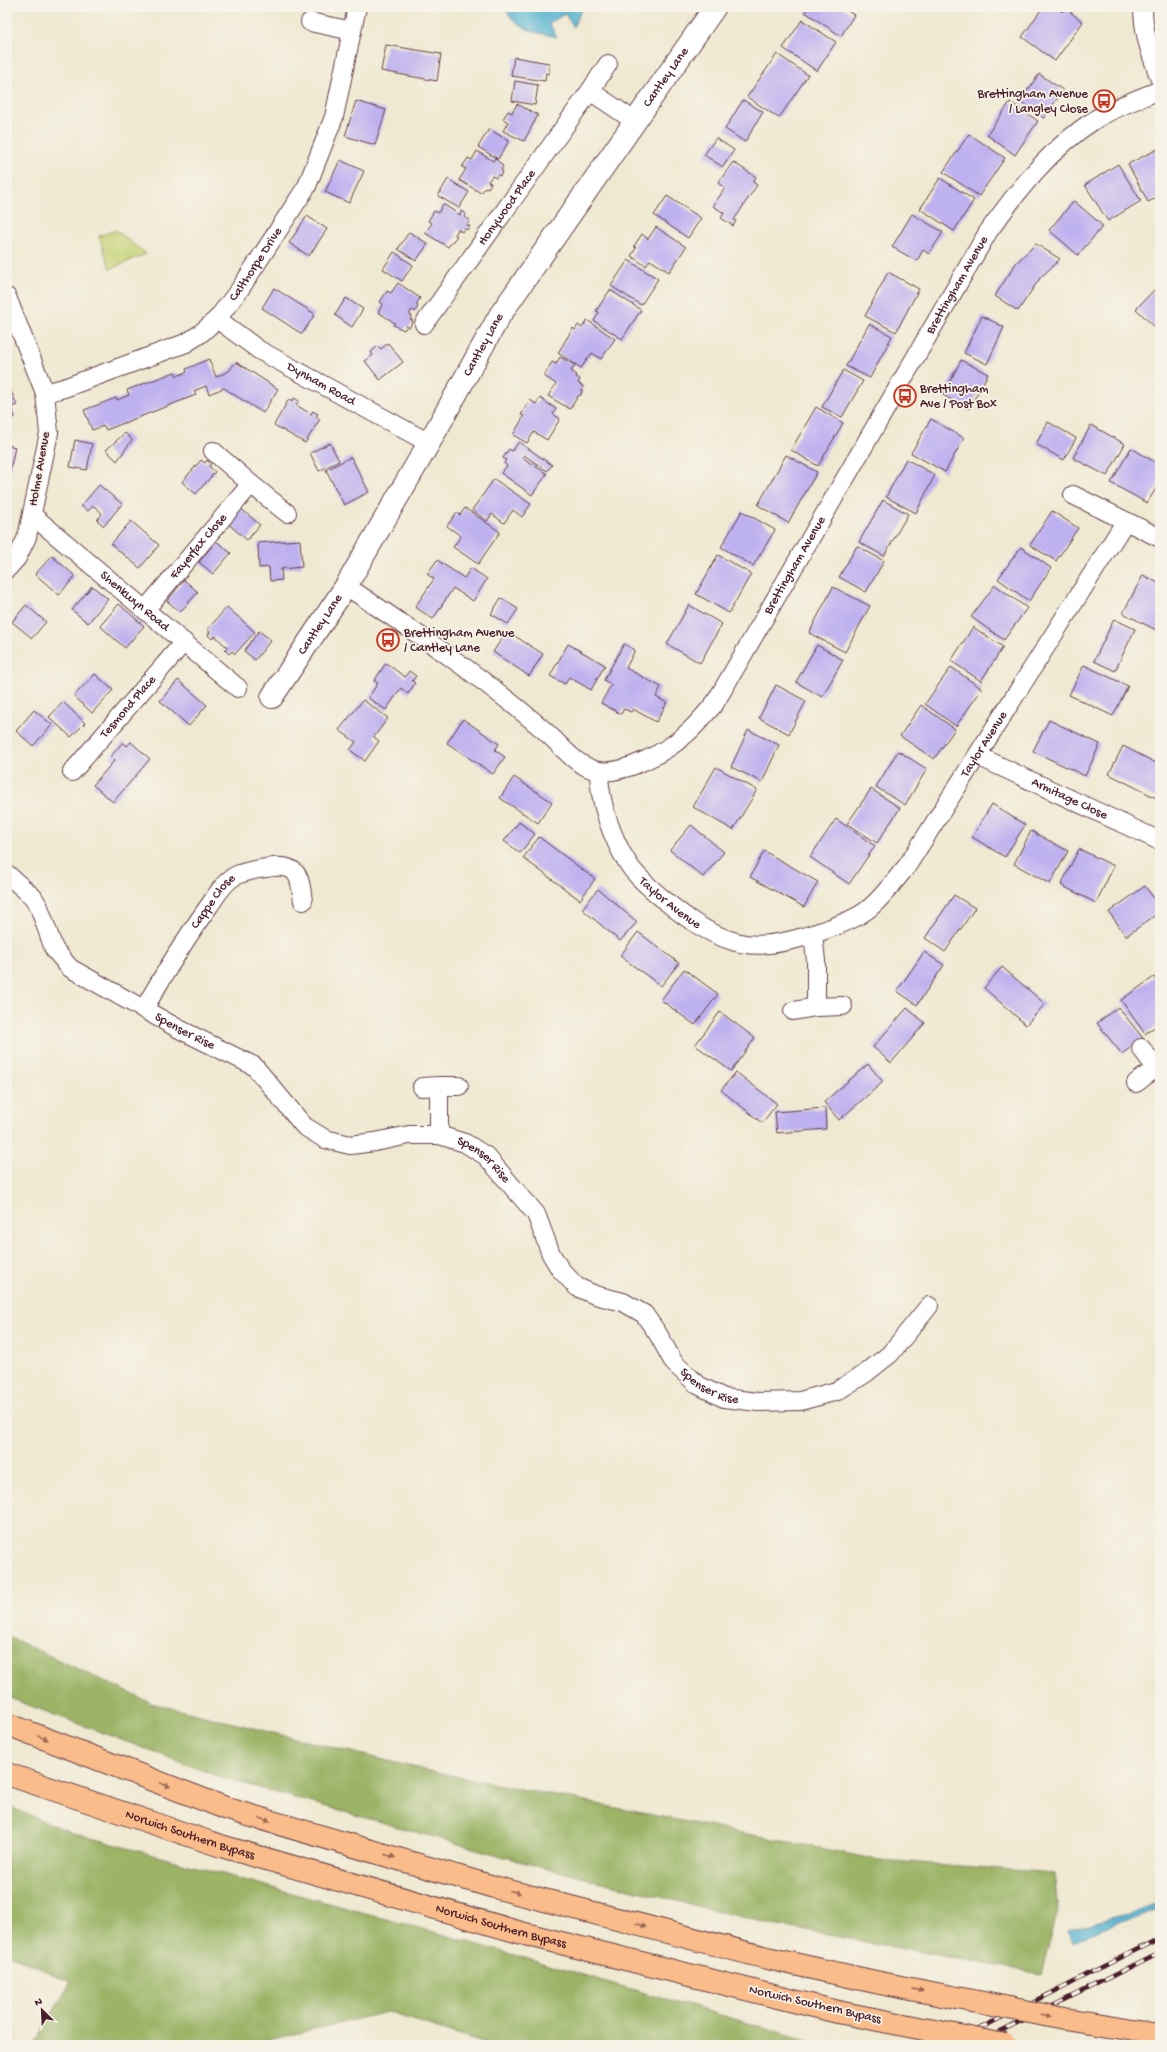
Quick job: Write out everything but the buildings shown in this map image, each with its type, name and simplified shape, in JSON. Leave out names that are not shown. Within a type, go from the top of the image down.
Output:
[{"type":"highway","points":[[7,1724],[228,1809],[494,1887],[768,1958],[1065,2019],[1160,2034]]},
{"type":"highway","name":"Norwich Southern Bypass","points":[[7,1774],[221,1846],[525,1934],[838,2012],[1005,2045]]},
{"type":"street","name":"Calthorpe Drive","points":[[44,392],[64,388],[186,343],[200,334],[217,319],[240,289],[307,186],[334,117],[357,7]]},
{"type":"street","name":"Cantley Lane","points":[[272,697],[346,586],[429,443],[500,315],[715,7]]},
{"type":"street","points":[[1143,7],[1143,21],[1147,44],[1160,79]]},
{"type":"street","points":[[310,22],[352,31]]},
{"type":"street","name":"Honywood Place","points":[[424,324],[608,64]]},
{"type":"street","name":"Brettingham Avenue","points":[[346,586],[424,637],[496,690],[547,732],[577,762],[599,771],[621,769],[652,757],[686,735],[715,703],[988,232],[1007,206],[1045,160],[1084,128],[1096,119],[1127,103],[1160,90]]},
{"type":"street","points":[[590,91],[636,122]]},
{"type":"street","name":"Holme Avenue","points":[[7,297],[44,392],[49,433],[27,536],[17,558],[7,569]]},
{"type":"street","name":"Dynham Road","points":[[217,319],[259,350],[429,443]]},
{"type":"street","points":[[214,451],[251,484],[287,513]]},
{"type":"street","name":"Fayerfax Close","points":[[145,610],[251,484]]},
{"type":"street","points":[[1073,495],[1160,538]]},
{"type":"street","name":"Shenkwyn Road","points":[[32,514],[238,688]]},
{"type":"street","name":"Taylor Avenue","points":[[599,771],[601,799],[611,828],[629,865],[642,880],[675,910],[708,930],[737,943],[763,945],[778,943],[813,934],[844,923],[872,906],[908,866],[1126,522]]},
{"type":"street","name":"Tesmond Place","points":[[72,772],[184,642]]},
{"type":"street","name":"Armitage Close","points":[[978,756],[1160,841]]},
{"type":"street","name":"Cappe Close","points":[[144,1009],[173,958],[221,889],[234,876],[253,870],[284,866],[293,869],[300,879],[303,902]]},
{"type":"street","name":"Spenser Rise","points":[[7,874],[33,897],[39,906],[54,949],[70,968],[144,1009],[254,1066],[304,1126],[325,1139],[350,1145],[375,1142],[409,1135],[439,1135],[465,1142],[486,1156],[536,1214],[551,1254],[560,1269],[577,1287],[595,1295],[623,1302],[644,1314],[658,1334],[674,1363],[698,1385],[724,1398],[758,1402],[800,1402],[837,1390],[866,1373],[890,1354],[929,1306]]},
{"type":"street","points":[[813,934],[816,961],[816,1007]]},
{"type":"street","points":[[793,1011],[816,1007],[843,1006]]},
{"type":"street","points":[[1136,1083],[1158,1066],[1141,1048]]},
{"type":"street","points":[[439,1135],[430,1087],[459,1086]]},
{"type":"green space","points":[[116,230],[146,254],[110,269],[99,236]]},
{"type":"green space","points":[[7,1636],[151,1703],[425,1770],[879,1860],[1054,1873],[1058,1910],[1041,1974],[774,1925],[537,1866],[220,1777],[7,1697]]},
{"type":"green space","points":[[7,1806],[73,1833],[452,1937],[817,2043],[814,2045],[492,2045],[387,2012],[248,2045],[33,2045],[71,1982],[7,1954]]},
{"type":"water","points":[[504,7],[583,7],[573,27],[565,14],[549,23],[557,37],[526,29],[514,21]]},
{"type":"water","points":[[1160,1904],[1160,1909],[1099,1929],[1073,1943],[1068,1931],[1091,1923]]},
{"type":"railway","points":[[947,2045],[1160,1938]]},
{"type":"railway","points":[[975,2045],[1160,1952]]},
{"type":"place","name":"Brettingham Avenue / Langley Close","points":[[1104,101]]},
{"type":"place","name":"Brettingham Ave / Post Box","points":[[905,396]]},
{"type":"place","name":"Brettingham Avenue / Cantley Lane","points":[[388,640]]}]
